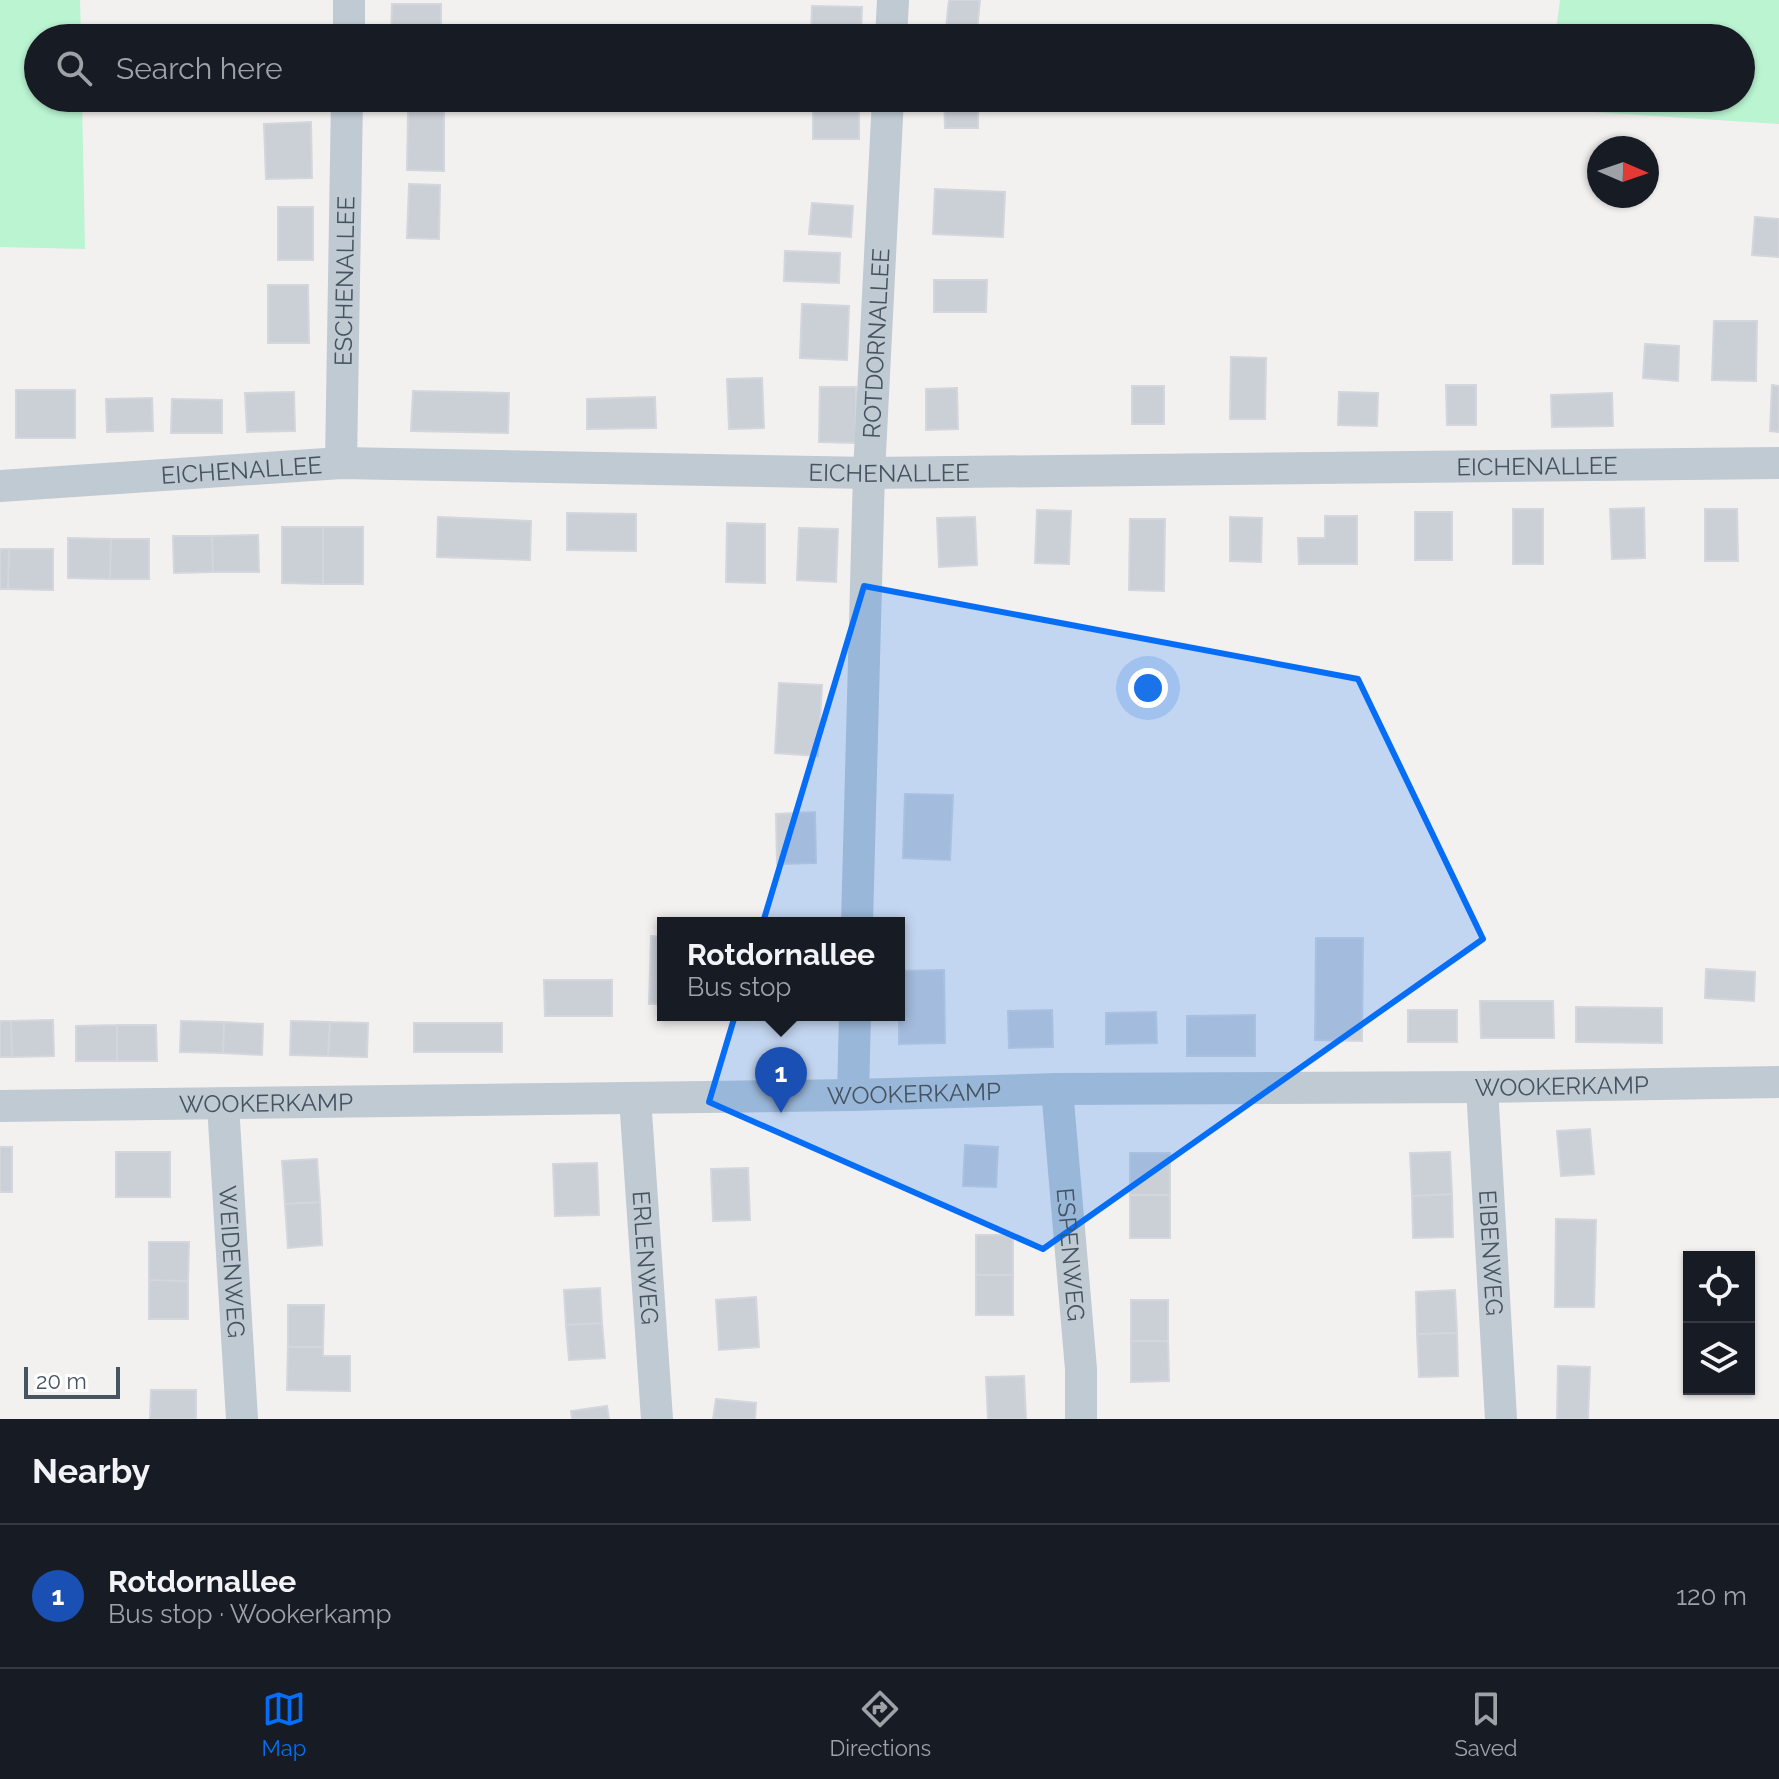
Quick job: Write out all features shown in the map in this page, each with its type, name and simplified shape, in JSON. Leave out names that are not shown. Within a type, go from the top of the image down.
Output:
[{"type":"street","points":[[349,0],[349,24]]},
{"type":"street","points":[[892,24],[893,0]]},
{"type":"street","name":"ESCHENALLEE","points":[[341,463],[347,112]]},
{"type":"street","name":"ROTDORNALLEE","points":[[857,917],[869,473],[887,112]]},
{"type":"street","name":"EICHENALLEE","points":[[0,486],[341,463],[869,473],[1779,463]]},
{"type":"street","points":[[853,1095],[855,1021]]},
{"type":"street","name":"WOOKERKAMP","points":[[0,1106],[853,1095],[1057,1089],[1779,1082]]},
{"type":"street","name":"EIBENWEG","points":[[1482,1087],[1501,1419]]},
{"type":"street","name":"ESPENWEG","points":[[1057,1089],[1081,1369],[1081,1419]]},
{"type":"street","name":"ERLENWEG","points":[[635,1098],[657,1419]]},
{"type":"street","name":"WEIDENWEG","points":[[223,1104],[242,1419]]},
{"type":"highlighted area","points":[[864,586],[1358,679],[1483,939],[1043,1249],[709,1102]]},
{"type":"green space","points":[[0,0],[80,0],[81,24],[24,24],[24,112],[82,112],[85,249],[0,247]]},
{"type":"green space","points":[[1560,0],[1779,0],[1779,124],[1593,112],[1755,112],[1755,24],[1557,24]]},
{"type":"building","points":[[949,0],[980,0],[978,24],[946,24]]},
{"type":"building","points":[[392,4],[441,4],[441,24],[391,24]]},
{"type":"building","points":[[812,6],[862,7],[861,24],[811,24]]},
{"type":"building","points":[[408,112],[444,112],[444,171],[407,170]]},
{"type":"building","points":[[813,112],[859,112],[859,139],[813,139]]},
{"type":"building","points":[[944,112],[978,112],[978,128],[945,128]]},
{"type":"building","points":[[311,122],[312,178],[266,179],[264,124]]},
{"type":"building","points":[[409,184],[440,185],[439,239],[407,238]]},
{"type":"building","points":[[935,189],[1005,192],[1003,237],[933,234]]},
{"type":"building","points":[[812,203],[853,206],[851,237],[809,234]]},
{"type":"building","points":[[278,207],[313,207],[313,260],[278,260]]},
{"type":"building","points":[[1755,217],[1779,219],[1779,257],[1752,255]]},
{"type":"building","points":[[785,251],[840,253],[839,283],[784,281]]},
{"type":"building","points":[[934,280],[987,280],[986,312],[934,312]]},
{"type":"building","points":[[268,285],[308,285],[309,343],[268,343]]},
{"type":"building","points":[[802,304],[849,306],[847,360],[800,358]]},
{"type":"building","points":[[1714,321],[1757,321],[1756,381],[1712,380]]},
{"type":"building","points":[[1645,344],[1679,346],[1678,381],[1643,378]]},
{"type":"building","points":[[1231,357],[1266,358],[1265,419],[1230,419]]},
{"type":"building","points":[[762,378],[764,428],[729,429],[727,379]]},
{"type":"building","points":[[1446,385],[1476,385],[1476,425],[1447,425]]},
{"type":"building","points":[[1772,385],[1779,386],[1779,432],[1770,431]]},
{"type":"building","points":[[1132,386],[1164,386],[1164,424],[1132,424]]},
{"type":"building","points":[[820,387],[856,387],[856,443],[819,442]]},
{"type":"building","points":[[957,388],[958,429],[926,430],[926,389]]},
{"type":"building","points":[[16,390],[75,390],[75,438],[16,438]]},
{"type":"building","points":[[413,391],[509,393],[508,433],[411,431]]},
{"type":"building","points":[[294,392],[295,431],[247,432],[245,393]]},
{"type":"building","points":[[1339,392],[1378,393],[1377,426],[1338,425]]},
{"type":"building","points":[[1612,393],[1613,426],[1552,427],[1551,395]]},
{"type":"building","points":[[655,397],[656,428],[587,429],[587,399]]},
{"type":"building","points":[[152,398],[153,431],[107,432],[106,399]]},
{"type":"building","points":[[172,399],[222,400],[222,433],[171,433]]},
{"type":"building","points":[[1644,508],[1645,558],[1612,559],[1610,509]]},
{"type":"building","points":[[1513,509],[1543,509],[1543,564],[1513,564]]},
{"type":"building","points":[[1705,509],[1737,509],[1738,561],[1705,561]]},
{"type":"building","points":[[1037,510],[1071,511],[1069,564],[1035,563]]},
{"type":"building","points":[[1415,512],[1452,512],[1452,560],[1415,560]]},
{"type":"building","points":[[567,513],[636,514],[636,551],[567,550]]},
{"type":"building","points":[[1325,516],[1357,516],[1357,564],[1299,564],[1298,538],[1325,538]]},
{"type":"building","points":[[438,517],[531,521],[530,560],[437,557]]},
{"type":"building","points":[[975,517],[977,565],[939,567],[937,518]]},
{"type":"building","points":[[1230,517],[1262,518],[1261,562],[1230,561]]},
{"type":"building","points":[[1130,519],[1165,519],[1164,591],[1129,590]]},
{"type":"building","points":[[727,523],[765,524],[765,583],[726,582]]},
{"type":"building","points":[[282,527],[323,527],[323,584],[282,583]]},
{"type":"building","points":[[323,527],[363,527],[363,584],[323,584]]},
{"type":"building","points":[[799,528],[838,529],[836,582],[797,580]]},
{"type":"building","points":[[258,535],[259,572],[213,572],[212,536]]},
{"type":"building","points":[[173,536],[212,536],[213,572],[174,573]]},
{"type":"building","points":[[68,538],[111,539],[110,579],[68,578]]},
{"type":"building","points":[[111,539],[149,539],[149,579],[110,579]]},
{"type":"building","points":[[0,549],[9,549],[8,589],[0,589]]},
{"type":"building","points":[[9,549],[53,549],[53,590],[8,589]]},
{"type":"building","points":[[779,683],[822,685],[818,756],[775,753]]},
{"type":"building","points":[[905,794],[953,795],[950,860],[903,858]]},
{"type":"building","points":[[815,812],[816,863],[777,864],[776,814]]},
{"type":"building","points":[[651,936],[657,936],[657,1004],[649,1004]]},
{"type":"building","points":[[1316,938],[1363,938],[1362,1041],[1315,1040]]},
{"type":"building","points":[[1706,969],[1755,972],[1754,1001],[1705,998]]},
{"type":"building","points":[[944,970],[945,1043],[899,1044],[899,1021],[905,1021],[905,971]]},
{"type":"building","points":[[544,980],[612,980],[612,1016],[545,1016]]},
{"type":"building","points":[[1480,1001],[1553,1001],[1554,1038],[1481,1038]]},
{"type":"building","points":[[1576,1007],[1662,1008],[1662,1043],[1576,1042]]},
{"type":"building","points":[[1052,1010],[1053,1047],[1009,1048],[1008,1011]]},
{"type":"building","points":[[1408,1010],[1457,1010],[1457,1042],[1408,1042]]},
{"type":"building","points":[[1156,1012],[1157,1043],[1106,1044],[1106,1013]]},
{"type":"building","points":[[1255,1015],[1255,1056],[1187,1056],[1187,1016]]},
{"type":"building","points":[[53,1020],[54,1056],[12,1057],[11,1021]]},
{"type":"building","points":[[0,1021],[11,1021],[12,1057],[0,1057]]},
{"type":"building","points":[[181,1021],[224,1022],[223,1053],[180,1052]]},
{"type":"building","points":[[291,1021],[330,1022],[328,1056],[290,1055]]},
{"type":"building","points":[[224,1022],[263,1024],[262,1055],[223,1053]]},
{"type":"building","points":[[330,1022],[368,1023],[367,1057],[328,1056]]},
{"type":"building","points":[[414,1023],[502,1023],[502,1052],[414,1052]]},
{"type":"building","points":[[117,1025],[117,1061],[76,1061],[76,1026]]},
{"type":"building","points":[[117,1025],[156,1025],[157,1061],[117,1061]]},
{"type":"building","points":[[1590,1129],[1594,1174],[1561,1176],[1557,1131]]},
{"type":"building","points":[[965,1145],[998,1147],[996,1187],[963,1186]]},
{"type":"building","points":[[0,1147],[12,1147],[12,1192],[0,1192]]},
{"type":"building","points":[[116,1152],[170,1152],[170,1197],[116,1197]]},
{"type":"building","points":[[1450,1152],[1452,1194],[1412,1196],[1410,1153]]},
{"type":"building","points":[[1130,1153],[1170,1153],[1170,1195],[1130,1195]]},
{"type":"building","points":[[317,1159],[320,1202],[285,1204],[282,1161]]},
{"type":"building","points":[[597,1163],[599,1215],[555,1216],[553,1164]]},
{"type":"building","points":[[748,1168],[750,1220],[713,1221],[711,1169]]},
{"type":"building","points":[[1452,1194],[1453,1237],[1413,1238],[1412,1196]]},
{"type":"building","points":[[1130,1195],[1170,1195],[1170,1238],[1130,1238]]},
{"type":"building","points":[[320,1202],[322,1245],[288,1248],[285,1204]]},
{"type":"building","points":[[1556,1219],[1596,1220],[1594,1307],[1555,1307]]},
{"type":"building","points":[[976,1235],[1013,1235],[1013,1275],[976,1275]]},
{"type":"building","points":[[149,1242],[189,1242],[188,1281],[149,1280]]},
{"type":"building","points":[[976,1275],[1013,1275],[1013,1315],[976,1315]]},
{"type":"building","points":[[149,1280],[188,1281],[188,1319],[149,1319]]},
{"type":"building","points":[[600,1288],[602,1323],[566,1325],[564,1290]]},
{"type":"building","points":[[1455,1290],[1457,1333],[1417,1334],[1416,1292]]},
{"type":"building","points":[[756,1297],[759,1347],[719,1350],[716,1300]]},
{"type":"building","points":[[1131,1300],[1168,1300],[1168,1341],[1131,1341]]},
{"type":"building","points":[[288,1305],[324,1305],[323,1347],[288,1347]]},
{"type":"building","points":[[602,1323],[605,1358],[569,1360],[566,1325]]},
{"type":"building","points":[[1457,1333],[1458,1376],[1419,1377],[1417,1334]]},
{"type":"building","points":[[1131,1341],[1168,1341],[1169,1381],[1131,1382]]},
{"type":"building","points":[[288,1347],[323,1347],[323,1356],[350,1356],[350,1391],[287,1390]]},
{"type":"building","points":[[1558,1366],[1590,1367],[1588,1419],[1557,1419]]},
{"type":"building","points":[[1024,1376],[1026,1419],[988,1419],[986,1377]]},
{"type":"building","points":[[151,1390],[196,1390],[196,1419],[150,1419]]},
{"type":"building","points":[[716,1399],[756,1403],[755,1419],[713,1419]]},
{"type":"building","points":[[607,1406],[609,1419],[572,1419],[571,1411]]},
{"type":"place","name":"Rotdornallee","points":[[781,1113]]}]
